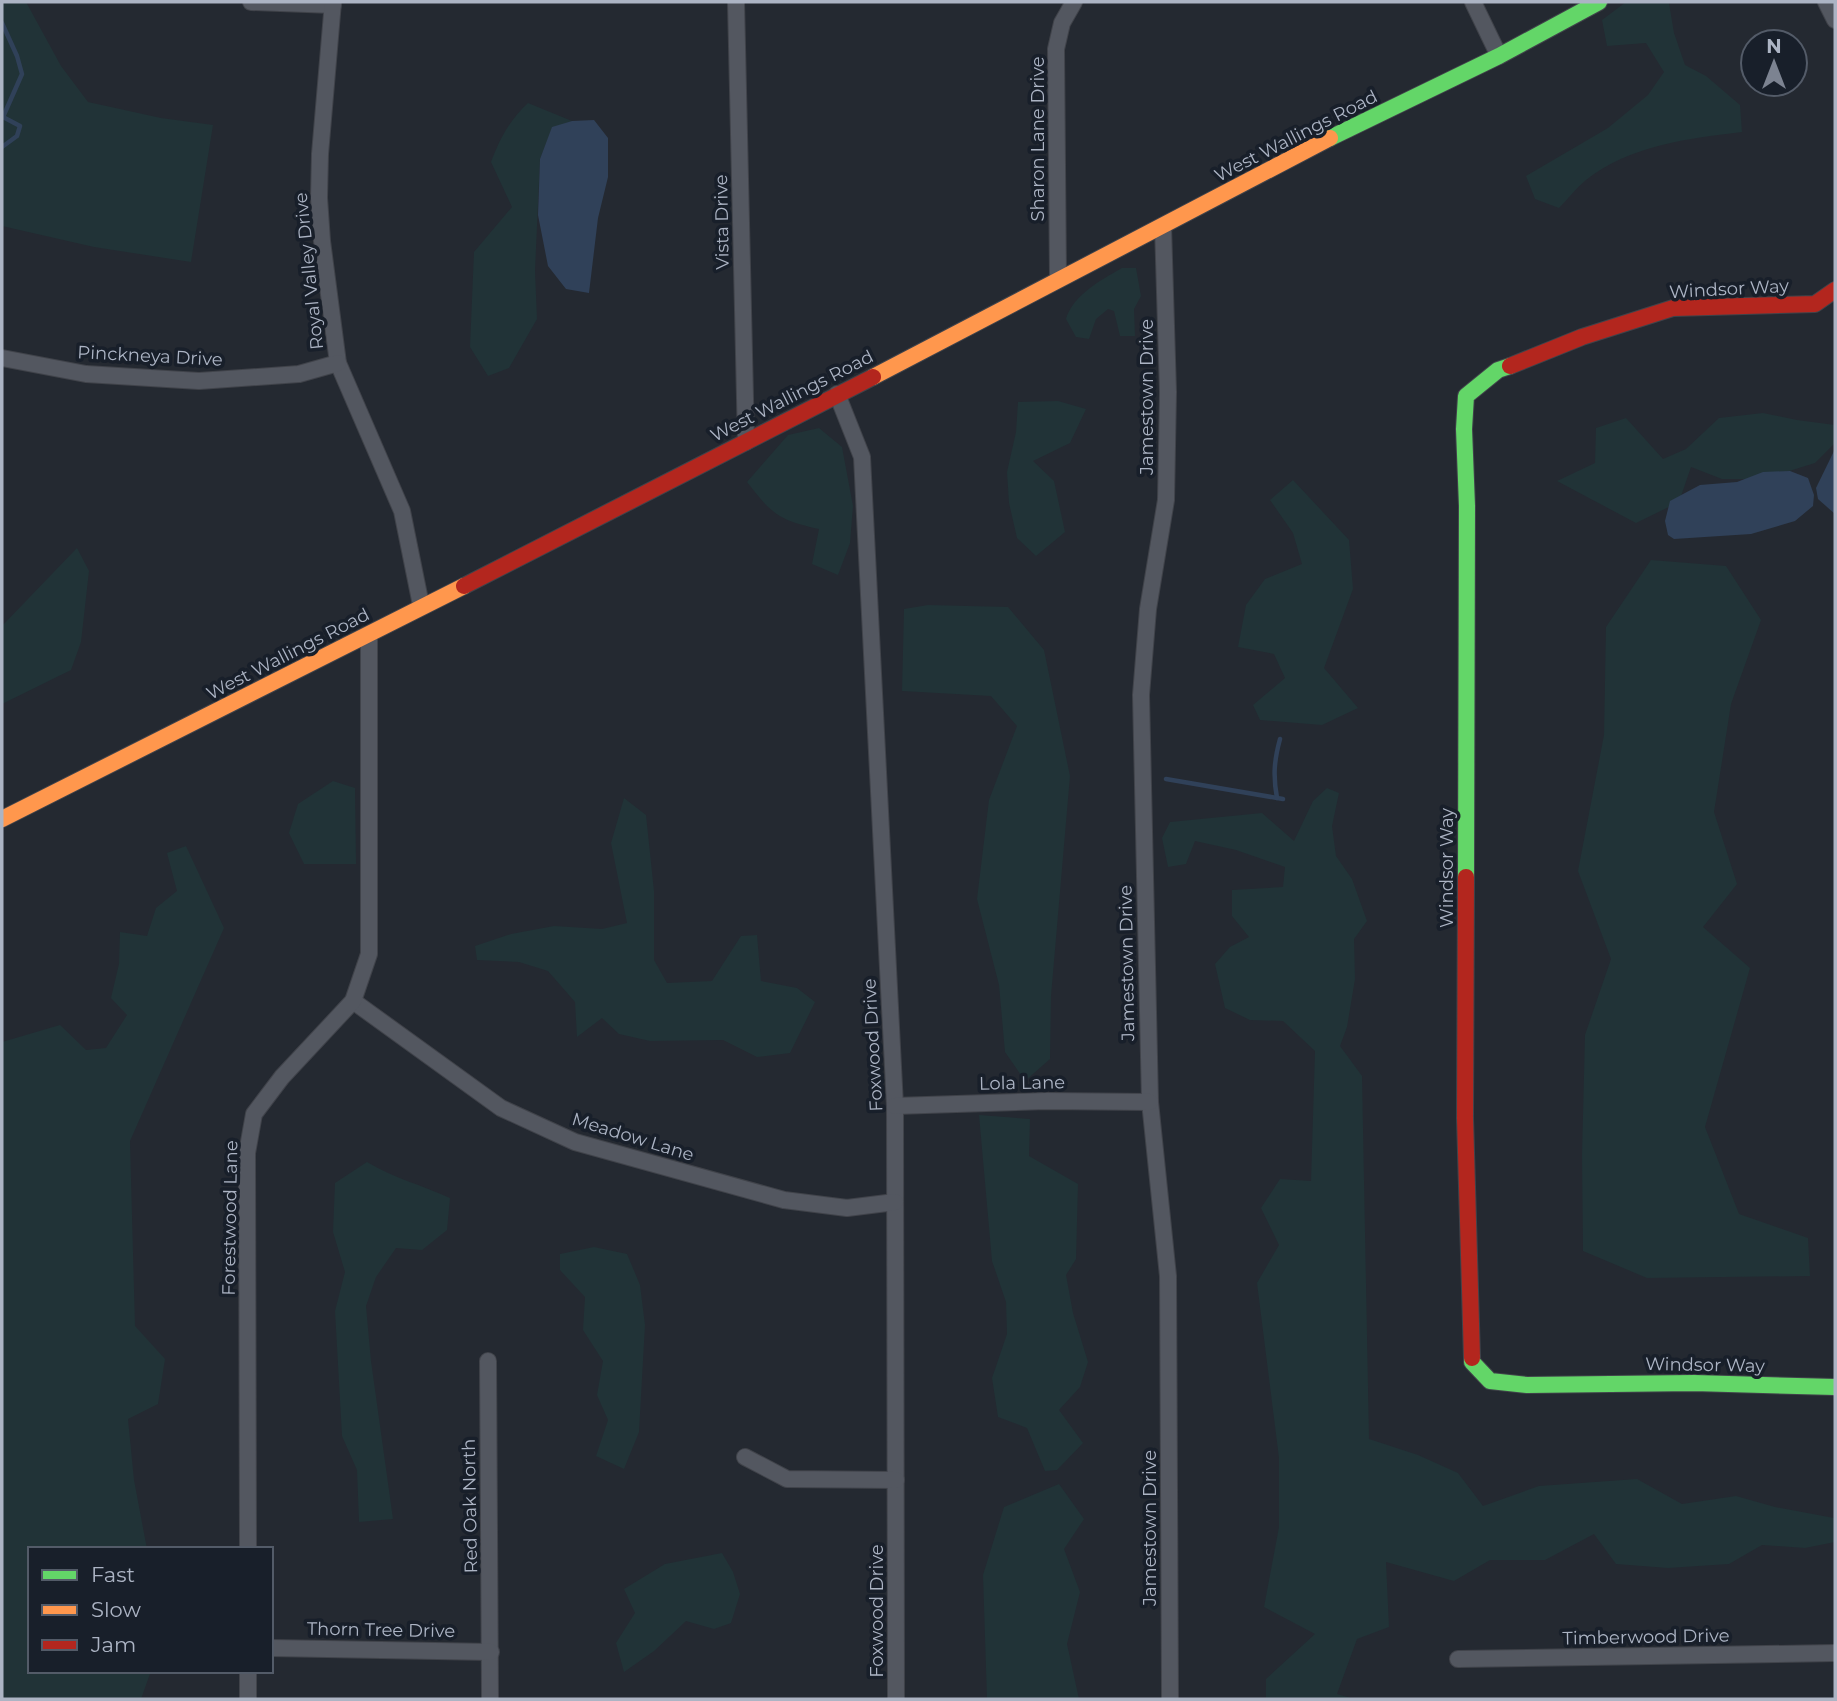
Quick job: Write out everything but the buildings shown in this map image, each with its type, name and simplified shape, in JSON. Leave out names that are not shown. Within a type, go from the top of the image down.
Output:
[{"type":"street","points":[[251,2],[333,3]]},
{"type":"street","name":"Vista Drive","points":[[736,2],[746,442]]},
{"type":"street","name":"Sharon Lane Drive","points":[[1058,279],[1056,49],[1062,23],[1074,2]]},
{"type":"street","points":[[1473,2],[1499,56]]},
{"type":"street","name":"West Wallings Road","points":[[2,819],[796,418],[1058,279],[1323,142],[1499,56],[1598,2]]},
{"type":"street","points":[[1826,2],[1835,20]]},
{"type":"street","name":"Royal Valley Drive","points":[[333,3],[319,198],[324,264],[338,363],[402,511],[421,606]]},
{"type":"street","name":"Jamestown Drive","points":[[1163,226],[1168,468],[1166,500],[1148,609],[1141,695],[1150,1102],[1168,1276],[1170,1699]]},
{"type":"street","name":"Windsor Way","points":[[1835,290],[1815,304],[1673,308],[1582,337],[1498,370],[1466,396],[1464,429],[1467,506],[1465,1118],[1472,1362],[1490,1381],[1527,1385],[1695,1383],[1835,1387]]},
{"type":"street","name":"Pinckneya Drive","points":[[2,358],[86,374],[200,381],[299,374],[338,363]]},
{"type":"street","name":"Foxwood Drive","points":[[837,394],[862,457],[895,1105],[896,1699]]},
{"type":"street","name":"Forestwood Lane","points":[[248,1547],[247,1153],[254,1114],[282,1077],[353,1001],[369,954],[369,635]]},
{"type":"street","name":"Meadow Lane","points":[[353,1001],[501,1108],[575,1142],[784,1200],[847,1208],[895,1202]]},
{"type":"street","name":"Lola Lane","points":[[895,1105],[1046,1101],[1150,1102]]},
{"type":"street","name":"Red Oak North","points":[[488,1361],[490,1699]]},
{"type":"street","points":[[745,1457],[788,1479],[895,1480]]},
{"type":"street","name":"Thorn Tree Drive","points":[[273,1648],[491,1652]]},
{"type":"street","name":"Timberwood Drive","points":[[1458,1660],[1835,1653]]},
{"type":"street","points":[[248,1673],[248,1699]]},
{"type":"shaded area","points":[[2,2],[26,2],[61,66],[88,102],[161,118],[213,125],[191,262],[94,247],[2,226]]},
{"type":"shaded area","points":[[1626,2],[1669,3],[1674,33],[1685,65],[1706,76],[1740,105],[1742,132],[1702,137],[1640,151],[1603,168],[1575,190],[1559,208],[1535,199],[1526,176],[1608,128],[1648,95],[1664,72],[1646,43],[1607,46],[1602,20]]},
{"type":"shaded area","points":[[528,103],[572,121],[552,128],[540,159],[535,271],[537,319],[509,368],[488,376],[470,347],[474,252],[512,207],[491,162],[506,130]]},
{"type":"shaded area","points":[[1122,268],[1136,268],[1141,296],[1134,309],[1135,336],[1120,336],[1114,311],[1108,309],[1096,319],[1089,339],[1076,337],[1066,319],[1070,310],[1081,295]]},
{"type":"shaded area","points":[[1058,401],[1086,409],[1070,443],[1033,461],[1054,481],[1065,532],[1036,556],[1017,538],[1009,503],[1007,472],[1016,432],[1018,402]]},
{"type":"shaded area","points":[[1763,413],[1835,425],[1835,443],[1815,463],[1763,479],[1722,479],[1691,467],[1679,502],[1636,523],[1557,481],[1595,463],[1596,428],[1626,418],[1663,459],[1686,449],[1719,418]]},
{"type":"shaded area","points":[[819,428],[842,447],[853,506],[850,543],[838,575],[812,564],[819,529],[777,514],[747,482],[788,435]]},
{"type":"shaded area","points":[[1293,480],[1349,540],[1353,589],[1324,668],[1358,708],[1322,725],[1260,720],[1253,705],[1285,678],[1274,654],[1238,647],[1246,605],[1265,579],[1302,564],[1293,533],[1270,500]]},
{"type":"shaded area","points":[[77,548],[89,571],[81,642],[71,670],[2,704],[2,626]]},
{"type":"shaded area","points":[[1651,560],[1726,566],[1761,620],[1731,704],[1714,812],[1737,884],[1703,927],[1750,968],[1705,1127],[1739,1214],[1808,1238],[1810,1276],[1647,1278],[1583,1251],[1585,1035],[1611,959],[1578,871],[1604,735],[1606,627]]},
{"type":"shaded area","points":[[928,605],[1008,607],[1044,650],[1070,776],[1051,996],[1050,1059],[1025,1081],[1005,1052],[999,985],[977,899],[989,800],[1017,726],[991,696],[902,691],[904,609]]},
{"type":"shaded area","points":[[333,781],[355,788],[356,864],[304,864],[289,833],[298,804]]},
{"type":"shaded area","points":[[1327,788],[1339,793],[1332,826],[1336,856],[1352,879],[1367,921],[1354,939],[1355,979],[1347,1027],[1340,1046],[1362,1076],[1369,1439],[1418,1455],[1458,1473],[1483,1506],[1539,1486],[1637,1479],[1682,1504],[1736,1496],[1775,1507],[1834,1518],[1835,1542],[1805,1548],[1762,1545],[1729,1564],[1668,1568],[1616,1564],[1594,1534],[1545,1560],[1490,1560],[1454,1581],[1386,1562],[1389,1627],[1357,1639],[1337,1694],[1354,1699],[1266,1699],[1266,1679],[1315,1634],[1264,1607],[1279,1527],[1279,1458],[1257,1283],[1279,1245],[1261,1208],[1280,1179],[1311,1181],[1315,1051],[1283,1021],[1250,1020],[1225,1008],[1215,964],[1230,947],[1249,937],[1232,916],[1232,890],[1283,887],[1285,867],[1236,850],[1195,841],[1186,864],[1168,867],[1162,838],[1170,822],[1262,813],[1294,841],[1313,801]]},
{"type":"shaded area","points":[[624,798],[646,815],[654,891],[654,960],[667,983],[712,981],[741,936],[757,935],[761,981],[797,988],[815,1002],[790,1053],[757,1057],[723,1040],[650,1041],[619,1034],[602,1018],[577,1037],[575,1002],[548,971],[519,962],[477,960],[475,946],[511,934],[554,926],[602,929],[627,923],[611,843]]},
{"type":"shaded area","points":[[186,846],[224,928],[130,1141],[135,1326],[165,1359],[158,1404],[128,1419],[134,1480],[147,1547],[28,1547],[28,1673],[150,1673],[141,1699],[2,1699],[2,1042],[60,1025],[86,1050],[106,1048],[127,1015],[111,998],[119,964],[120,932],[147,936],[156,908],[177,891],[167,853]]},
{"type":"shaded area","points":[[979,1115],[1030,1119],[1029,1156],[1078,1184],[1076,1259],[1066,1275],[1073,1313],[1088,1362],[1080,1387],[1059,1410],[1083,1443],[1057,1470],[1045,1471],[1027,1428],[998,1417],[992,1378],[1007,1334],[1006,1302],[992,1261]]},
{"type":"shaded area","points":[[367,1162],[387,1173],[450,1198],[447,1230],[422,1250],[396,1248],[376,1277],[366,1306],[393,1519],[359,1522],[357,1470],[342,1436],[335,1311],[345,1272],[333,1232],[335,1183]]},
{"type":"shaded area","points":[[594,1247],[627,1254],[640,1285],[645,1325],[639,1432],[624,1469],[596,1456],[608,1420],[597,1395],[603,1361],[583,1330],[585,1297],[560,1270],[560,1254]]},
{"type":"shaded area","points":[[1059,1484],[1084,1519],[1064,1549],[1080,1592],[1067,1644],[1079,1699],[987,1699],[983,1575],[1004,1507]]},
{"type":"shaded area","points":[[722,1553],[733,1572],[740,1594],[731,1623],[714,1629],[686,1621],[654,1651],[624,1672],[616,1643],[635,1613],[624,1589],[665,1564]]},
{"type":"water","points":[[594,120],[608,138],[608,177],[598,218],[589,293],[566,289],[548,266],[538,215],[540,159],[552,127],[572,121]]},
{"type":"water","points":[[1835,449],[1835,514],[1818,499],[1816,488]]},
{"type":"water","points":[[1790,471],[1808,478],[1814,495],[1813,506],[1795,521],[1751,534],[1674,539],[1668,535],[1665,521],[1670,501],[1700,485],[1737,482],[1763,472]]},
{"type":"waterway","points":[[2,23],[22,74],[3,117],[20,126],[17,136],[2,147]]},
{"type":"waterway","points":[[1277,798],[1275,768],[1280,739]]},
{"type":"waterway","points":[[1166,779],[1283,799]]},
{"type":"traffic: fast","points":[[1330,138],[1499,56],[1599,2]]},
{"type":"traffic: fast","points":[[1466,877],[1466,396],[1498,370],[1510,366]]},
{"type":"traffic: fast","points":[[1472,1358],[1472,1362],[1490,1381],[1527,1385],[1694,1383],[1835,1387]]},
{"type":"traffic: slow","points":[[873,377],[1330,138]]},
{"type":"traffic: slow","points":[[2,819],[464,586]]},
{"type":"traffic: jam","points":[[1510,366],[1582,337],[1673,308],[1815,304],[1835,290]]},
{"type":"traffic: jam","points":[[464,586],[873,377]]},
{"type":"traffic: jam","points":[[1466,877],[1465,1118],[1472,1358]]}]
